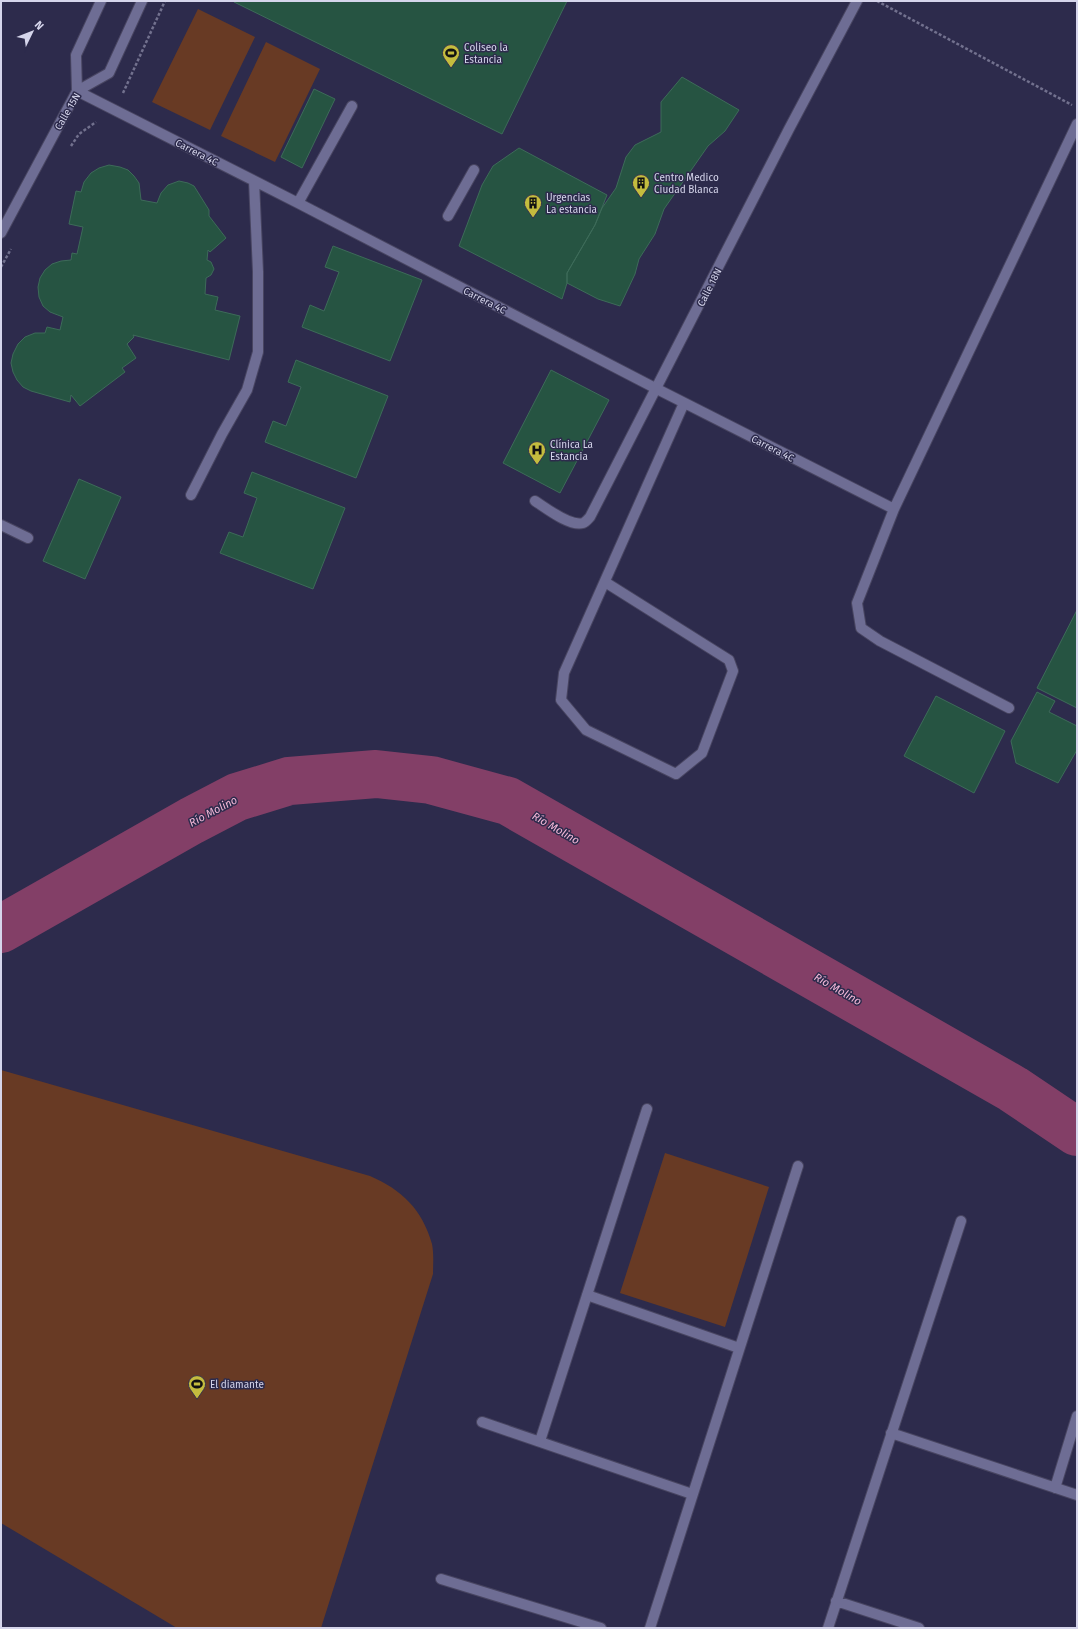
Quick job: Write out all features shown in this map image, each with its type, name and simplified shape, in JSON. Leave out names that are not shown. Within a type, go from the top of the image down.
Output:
[{"type":"street","points":[[77,91],[76,55],[101,1]]},
{"type":"street","name":"Calle 15N","points":[[1,233],[77,91],[109,72],[142,1]]},
{"type":"street","name":"Calle 18N","points":[[534,501],[570,522],[578,524],[585,523],[590,517],[657,390],[790,129],[858,1]]},
{"type":"street","name":"Carrera 4C","points":[[77,91],[298,203],[657,390],[894,509]]},
{"type":"street","points":[[298,203],[352,106]]},
{"type":"street","points":[[1009,708],[880,641],[861,628],[857,603],[894,509],[1077,124]]},
{"type":"street","points":[[448,216],[474,170]]},
{"type":"street","points":[[191,495],[222,434],[247,390],[258,352],[258,272],[254,181]]},
{"type":"street","points":[[605,582],[729,660],[733,671],[702,753],[676,774],[586,730],[561,700],[564,674],[684,403]]},
{"type":"street","points":[[1,525],[28,538]]},
{"type":"street","points":[[540,1442],[647,1109]]},
{"type":"street","points":[[650,1628],[798,1166]]},
{"type":"street","points":[[828,1628],[961,1221]]},
{"type":"street","points":[[587,1295],[740,1348]]},
{"type":"street","points":[[1055,1488],[1077,1416]]},
{"type":"street","points":[[482,1422],[692,1494]]},
{"type":"street","points":[[891,1433],[1077,1495]]},
{"type":"street","points":[[441,1579],[601,1628]]},
{"type":"street","points":[[836,1601],[919,1628]]},
{"type":"path","points":[[71,147],[79,134],[115,110],[165,1]]},
{"type":"path","points":[[876,1],[1077,108]]},
{"type":"path","points":[[1,267],[12,247]]},
{"type":"shaded area","points":[[198,9],[255,37],[210,130],[152,102]]},
{"type":"shaded area","points":[[266,42],[320,69],[275,162],[221,136]]},
{"type":"shaded area","name":"El diamante","points":[[1,1070],[370,1176],[401,1194],[423,1221],[432,1244],[433,1274],[321,1628],[177,1628],[1,1523]]},
{"type":"shaded area","points":[[665,1153],[769,1187],[725,1327],[620,1293]]},
{"type":"building","name":"Coliseo la Estancia","points":[[234,1],[567,1],[502,134]]},
{"type":"building","name":"Centro Medico Ciudad Blanca","points":[[682,77],[739,110],[725,131],[708,146],[664,209],[655,234],[639,259],[635,274],[620,306],[598,299],[567,283],[567,273],[595,225],[602,208],[616,188],[626,157],[635,145],[661,132],[661,102]]},
{"type":"building","points":[[314,89],[335,99],[302,168],[281,157]]},
{"type":"building","name":"Urgencias La estancia","points":[[519,148],[607,195],[595,225],[567,273],[567,283],[562,299],[459,246],[482,185],[493,166]]},
{"type":"building","points":[[109,165],[128,170],[134,176],[139,183],[141,200],[157,203],[161,193],[168,185],[179,181],[194,186],[209,210],[209,216],[226,238],[210,252],[208,250],[207,260],[211,262],[214,269],[211,275],[206,278],[205,294],[218,297],[215,310],[240,316],[229,360],[133,335],[134,337],[127,344],[136,358],[122,368],[125,372],[80,406],[71,395],[70,402],[31,391],[23,387],[13,372],[11,363],[13,354],[18,344],[25,337],[35,333],[45,333],[47,327],[60,330],[63,317],[50,312],[43,306],[39,297],[38,287],[40,278],[45,270],[52,264],[71,260],[72,253],[77,254],[83,227],[69,224],[76,191],[81,192],[84,182],[91,173],[99,168]]},
{"type":"building","points":[[333,246],[422,280],[390,361],[302,327],[310,305],[324,311],[339,272],[325,267]]},
{"type":"building","points":[[296,360],[388,396],[356,478],[265,442],[273,421],[286,426],[301,387],[288,382]]},
{"type":"building","points":[[551,370],[609,400],[560,493],[503,463]]},
{"type":"building","points":[[252,472],[345,508],[313,589],[220,553],[229,532],[243,537],[257,498],[244,493]]},
{"type":"building","points":[[79,479],[121,497],[85,579],[43,561]]},
{"type":"building","points":[[1077,610],[1077,708],[1037,688]]},
{"type":"building","points":[[1037,692],[1055,701],[1049,712],[1077,726],[1077,750],[1058,783],[1016,763],[1011,741]]},
{"type":"building","points":[[936,696],[1005,731],[974,793],[904,756]]},
{"type":"waterway","name":"Río Molino","points":[[1,929],[191,821],[237,797],[289,781],[376,774],[431,780],[508,801],[1013,1089],[1077,1132]]},
{"type":"place","name":"Coliseo la Estancia","points":[[451,68]]},
{"type":"place","name":"Centro Medico Ciudad Blanca","points":[[641,198]]},
{"type":"place","name":"Urgencias La estancia","points":[[533,218]]},
{"type":"place","name":"Clínica La Estancia","points":[[537,465]]},
{"type":"place","name":"El diamante","points":[[197,1399]]}]
